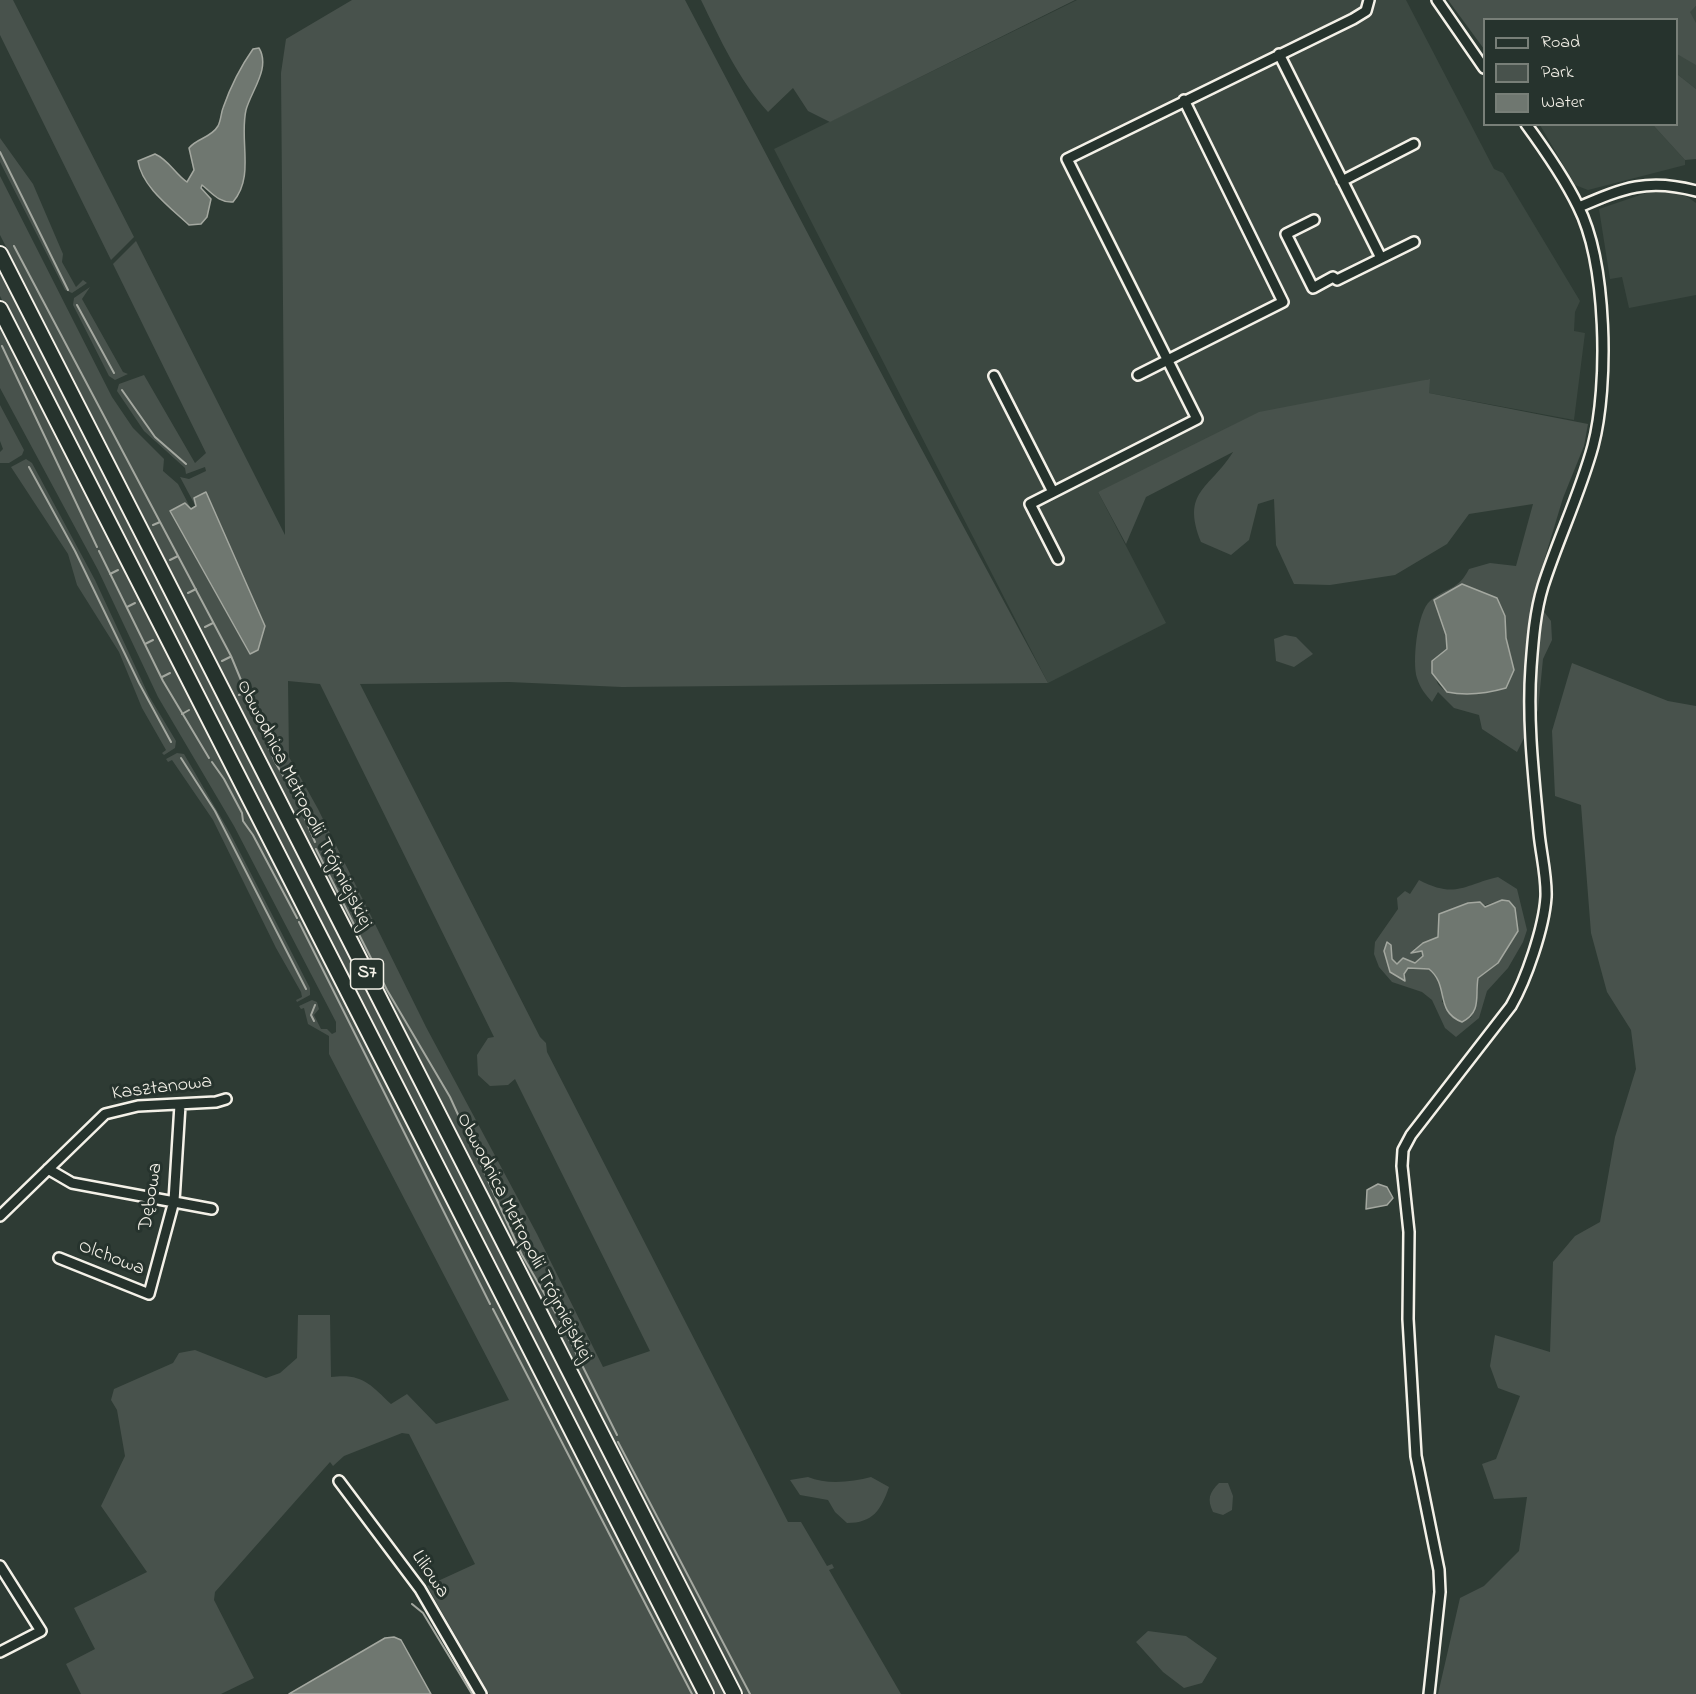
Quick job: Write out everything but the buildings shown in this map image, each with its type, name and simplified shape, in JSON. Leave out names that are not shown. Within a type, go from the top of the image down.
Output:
[{"type":"highway","name":"Obwodnica Metropolii Trójmiejskiej","points":[[0,254],[734,1694]]},
{"type":"highway","name":"S7","points":[[0,309],[706,1694]]},
{"type":"street","points":[[1058,559],[1030,504],[1197,419],[1067,159],[1366,11],[1369,0]]},
{"type":"street","points":[[1437,0],[1483,65]]},
{"type":"street","points":[[1279,54],[1381,258]]},
{"type":"street","points":[[1138,375],[1283,302],[1184,100]]},
{"type":"street","points":[[1429,1694],[1440,1592],[1439,1570],[1416,1456],[1408,1319],[1410,1232],[1402,1166],[1403,1150],[1411,1135],[1511,1006],[1523,985],[1546,897],[1532,759],[1531,670],[1536,618],[1543,587],[1593,446],[1600,408],[1602,341],[1597,274],[1591,243],[1579,207],[1552,159],[1527,126]]},
{"type":"street","points":[[1342,181],[1414,144]]},
{"type":"street","points":[[1579,207],[1625,188],[1670,184],[1696,191]]},
{"type":"street","points":[[1314,220],[1286,234],[1313,288],[1333,277],[1337,280],[1414,242]]},
{"type":"street","points":[[994,376],[1053,492]]},
{"type":"street","name":"Kasztanowa","points":[[0,1216],[105,1114],[138,1106],[180,1105],[226,1099]]},
{"type":"street","name":"Dębowa","points":[[149,1294],[174,1201],[180,1105]]},
{"type":"street","points":[[48,1169],[72,1182],[212,1209]]},
{"type":"street","name":"Olchowa","points":[[59,1258],[149,1294]]},
{"type":"street","name":"Liliowa","points":[[339,1481],[420,1589],[481,1694]]},
{"type":"street","points":[[0,1566],[41,1631],[0,1652]]},
{"type":"shaded area","points":[[1077,0],[1406,0],[1494,169],[1503,173],[1580,301],[1575,312],[1574,331],[1585,333],[1574,420],[1429,393],[1429,379],[1098,492],[1166,623],[1048,683],[774,149]]},
{"type":"shaded area","points":[[1696,6],[1696,89],[1678,75],[1678,21]]},
{"type":"shaded area","points":[[1541,126],[1654,126],[1685,160],[1685,165],[1588,190],[1575,185]]},
{"type":"shaded area","points":[[1679,191],[1696,203],[1696,295],[1629,308],[1622,277],[1610,279],[1599,209],[1646,193]]},
{"type":"green space","points":[[0,0],[13,0],[134,237],[111,260],[0,35]]},
{"type":"green space","points":[[352,0],[685,0],[908,424],[1048,683],[622,687],[509,682],[360,684],[540,1037],[546,1043],[547,1052],[788,1522],[801,1522],[827,1566],[832,1564],[834,1568],[829,1570],[901,1694],[744,1694],[0,235],[0,176],[112,397],[133,428],[164,459],[163,471],[178,484],[191,509],[185,503],[170,511],[249,653],[258,649],[265,626],[206,493],[194,498],[196,507],[180,477],[189,479],[206,471],[205,467],[186,474],[185,468],[144,431],[117,391],[119,384],[144,375],[195,463],[206,453],[113,264],[136,241],[285,535],[281,73],[286,39]],"holes":[[[288,681],[320,684],[494,1037],[488,1038],[477,1055],[478,1075],[490,1086],[508,1085],[515,1079],[650,1351],[603,1367],[537,1234],[426,1027],[318,809],[289,757]]]},
{"type":"green space","points":[[701,0],[1075,0],[830,122],[808,111],[793,88],[768,112],[739,72]]},
{"type":"green space","points":[[1448,0],[1696,0],[1696,6],[1690,12],[1696,23],[1696,65],[1678,55],[1678,18],[1483,18],[1483,48]]},
{"type":"green space","points":[[1678,75],[1696,89],[1696,159],[1685,160],[1654,126],[1678,126]]},
{"type":"green space","points":[[0,138],[33,184],[63,254],[62,262],[76,287],[83,280],[87,283],[72,293],[65,290],[0,162]]},
{"type":"green space","points":[[0,264],[730,1694],[713,1694],[0,296]]},
{"type":"green space","points":[[90,287],[82,299],[123,372],[128,374],[115,380],[109,376],[73,305],[74,298]]},
{"type":"green space","points":[[0,324],[699,1694],[489,1694],[427,1586],[475,1564],[409,1434],[402,1433],[344,1456],[333,1466],[330,1462],[215,1592],[214,1600],[254,1678],[221,1694],[81,1694],[66,1664],[95,1649],[74,1608],[147,1572],[101,1506],[125,1456],[117,1410],[111,1400],[114,1389],[173,1363],[179,1353],[195,1350],[266,1378],[280,1373],[297,1358],[298,1315],[330,1315],[331,1377],[350,1377],[365,1382],[391,1404],[407,1394],[436,1424],[509,1400],[329,1054],[329,1036],[308,1024],[304,1008],[301,1009],[299,1006],[312,1000],[317,1002],[319,1009],[314,1015],[321,1029],[327,1029],[332,1034],[336,1032],[336,1022],[234,826],[158,697],[98,570],[0,388]]},
{"type":"green space","points":[[1430,379],[1429,393],[1588,424],[1584,446],[1563,498],[1533,597],[1551,621],[1552,640],[1543,659],[1538,710],[1517,752],[1482,729],[1479,715],[1454,708],[1438,692],[1432,702],[1421,688],[1417,678],[1415,650],[1422,616],[1430,601],[1461,581],[1469,569],[1490,563],[1516,566],[1533,504],[1469,514],[1447,544],[1395,575],[1330,585],[1294,584],[1276,545],[1274,499],[1258,504],[1249,540],[1231,555],[1201,542],[1194,512],[1196,501],[1200,492],[1233,452],[1146,497],[1126,544],[1098,492],[1259,412]],"holes":[[[1434,600],[1505,616],[1506,638],[1514,670],[1486,685],[1465,692],[1446,691],[1438,684],[1432,661],[1447,649],[1446,635]]]},
{"type":"green space","points":[[0,405],[24,450],[22,455],[9,463],[0,463],[0,452],[3,449],[0,441]]},
{"type":"green space","points":[[26,459],[32,463],[95,580],[149,696],[176,741],[175,748],[164,755],[162,753],[166,750],[142,708],[119,652],[77,585],[68,554],[11,467]]},
{"type":"green space","points":[[1285,635],[1296,637],[1313,654],[1294,667],[1276,661],[1274,639]]},
{"type":"green space","points":[[1572,663],[1668,701],[1696,706],[1696,1694],[1438,1694],[1460,1598],[1484,1586],[1519,1551],[1527,1497],[1494,1499],[1482,1464],[1496,1459],[1520,1396],[1498,1388],[1490,1366],[1495,1335],[1550,1352],[1553,1262],[1575,1236],[1600,1222],[1615,1137],[1636,1069],[1631,1030],[1607,992],[1591,933],[1581,805],[1555,796],[1552,731]]},
{"type":"green space","points":[[177,753],[184,754],[230,833],[310,988],[310,995],[297,1002],[296,1000],[302,997],[301,992],[276,948],[213,820],[172,760],[168,762],[166,759]]},
{"type":"green space","points":[[1498,877],[1517,889],[1527,930],[1508,968],[1487,991],[1479,1018],[1456,1037],[1445,1028],[1432,1000],[1422,992],[1392,982],[1379,967],[1374,954],[1375,942],[1398,909],[1397,898],[1405,891],[1410,894],[1419,880],[1432,886],[1451,890]],"holes":[[[1502,900],[1518,930],[1498,963],[1478,978],[1478,990],[1471,1018],[1442,1002],[1442,985],[1429,969],[1408,968],[1404,974],[1384,951],[1391,954],[1392,959],[1398,964],[1415,963],[1423,956],[1422,951],[1414,949],[1438,937],[1440,919]]]},
{"type":"green space","points":[[808,1477],[815,1480],[840,1482],[871,1477],[889,1487],[875,1514],[863,1521],[847,1523],[835,1512],[828,1500],[800,1495],[790,1480]]},
{"type":"green space","points":[[1219,1483],[1228,1483],[1233,1496],[1232,1510],[1223,1515],[1213,1512],[1210,1503],[1211,1493]]},
{"type":"green space","points":[[1148,1631],[1186,1636],[1217,1658],[1202,1683],[1184,1688],[1163,1672],[1136,1642]]},
{"type":"water","points":[[259,48],[263,63],[246,110],[245,170],[240,192],[233,202],[228,202],[216,197],[202,185],[201,188],[211,199],[207,217],[201,224],[189,225],[151,188],[145,180],[138,161],[155,154],[187,182],[194,170],[189,148],[212,133],[218,126],[236,77],[253,49]]},
{"type":"water","points":[[206,492],[265,626],[258,650],[250,654],[170,511],[185,503],[191,509],[196,506],[194,498]]},
{"type":"water","points":[[1462,584],[1497,598],[1505,616],[1506,638],[1514,670],[1506,688],[1476,694],[1447,692],[1432,673],[1432,661],[1447,649],[1446,635],[1434,600]]},
{"type":"water","points":[[1502,900],[1509,901],[1515,908],[1518,931],[1498,963],[1478,978],[1475,1008],[1473,1013],[1462,1022],[1448,1011],[1439,983],[1429,969],[1408,968],[1404,974],[1405,981],[1390,972],[1384,951],[1387,942],[1391,945],[1392,959],[1397,964],[1403,958],[1415,963],[1423,956],[1422,951],[1411,953],[1423,943],[1438,937],[1439,914],[1468,903],[1480,902],[1485,907]]},
{"type":"water","points":[[1378,1184],[1387,1187],[1393,1198],[1387,1205],[1366,1209],[1367,1190]]},
{"type":"water","points":[[394,1637],[401,1640],[431,1694],[289,1694],[385,1638]]},
{"type":"waterway","points":[[0,152],[68,290]]},
{"type":"waterway","points":[[14,246],[231,656],[275,762],[295,795],[315,842]]},
{"type":"waterway","points":[[77,305],[114,373]]},
{"type":"waterway","points":[[2,346],[97,547]]},
{"type":"waterway","points":[[122,390],[155,437],[186,464]]},
{"type":"waterway","points":[[29,467],[75,551],[139,683],[171,742]]},
{"type":"waterway","points":[[153,525],[160,522]]},
{"type":"waterway","points":[[99,551],[163,681],[209,758]]},
{"type":"waterway","points":[[170,560],[178,556]]},
{"type":"waterway","points":[[110,574],[118,570]]},
{"type":"waterway","points":[[188,593],[196,589]]},
{"type":"waterway","points":[[127,607],[135,603]]},
{"type":"waterway","points":[[205,627],[213,623]]},
{"type":"waterway","points":[[145,644],[153,640]]},
{"type":"waterway","points":[[222,661],[230,657]]},
{"type":"waterway","points":[[162,677],[170,673]]},
{"type":"waterway","points":[[239,695],[247,691]]},
{"type":"waterway","points":[[182,714],[189,710]]},
{"type":"waterway","points":[[181,758],[215,811],[306,989]]},
{"type":"waterway","points":[[212,762],[224,779],[242,813],[243,821],[253,835],[297,918]]},
{"type":"waterway","points":[[316,849],[387,990],[450,1097],[522,1255],[559,1319],[617,1435]]},
{"type":"waterway","points":[[299,922],[490,1304]]},
{"type":"waterway","points":[[314,1021],[311,1015],[315,1005]]},
{"type":"waterway","points":[[493,1309],[692,1694]]},
{"type":"waterway","points":[[618,1442],[750,1694]]},
{"type":"waterway","points":[[412,1604],[423,1613],[472,1694]]}]
